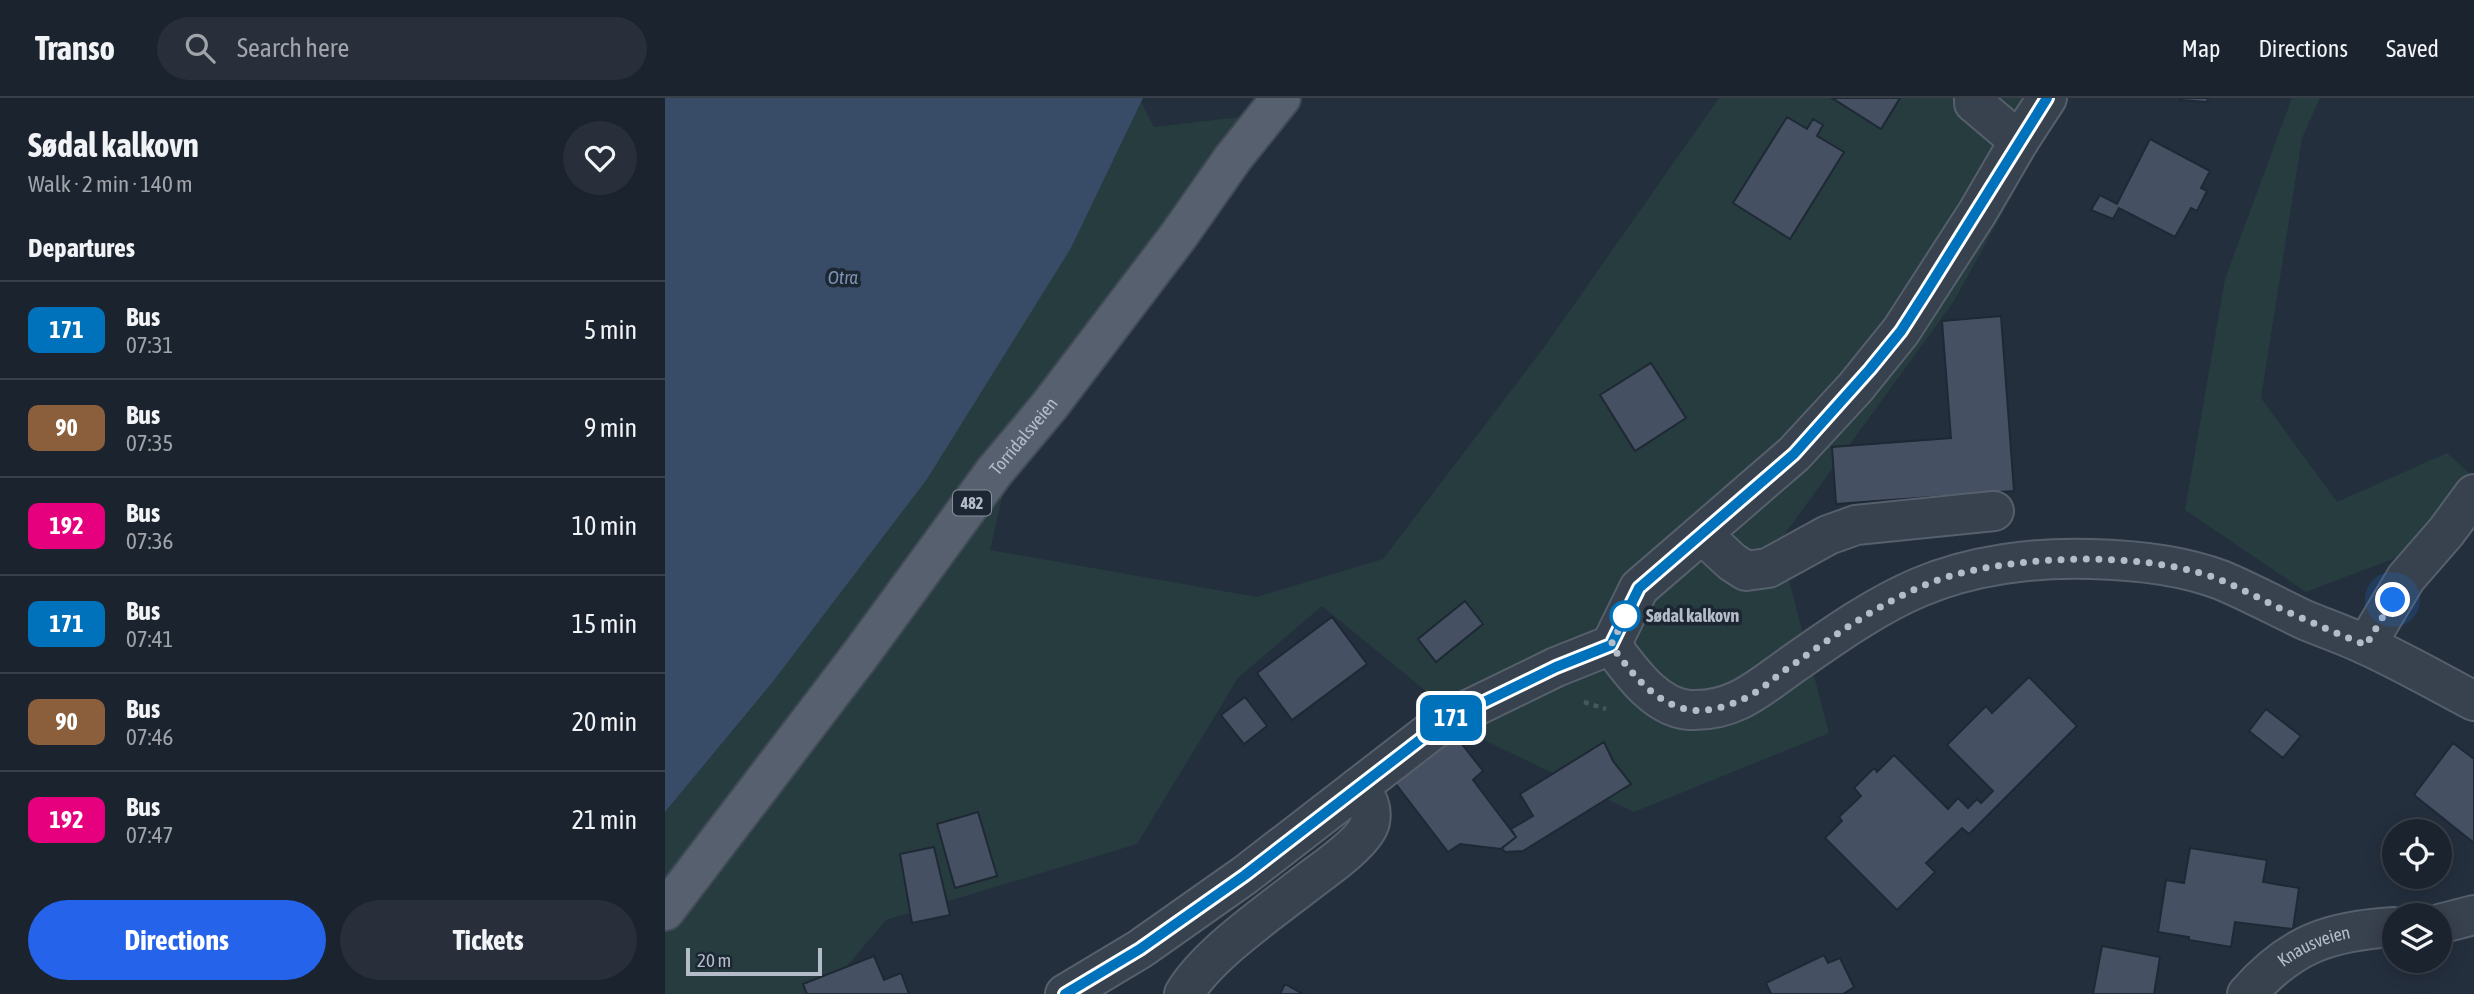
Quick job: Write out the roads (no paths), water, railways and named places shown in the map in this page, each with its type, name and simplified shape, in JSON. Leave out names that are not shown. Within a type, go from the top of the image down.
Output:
[{"type":"main road","name":"Torridalsveien","points":[[665,911],[861,654],[994,472],[1058,394],[1179,235],[1233,158],[1281,98]]},
{"type":"street","points":[[1975,98],[1974,103],[2019,141]]},
{"type":"street","points":[[1065,994],[1140,949],[1245,875],[1443,722],[1556,667],[1611,645],[1639,588],[1794,454],[1870,369],[1908,320],[2047,98]]},
{"type":"street","points":[[2366,645],[2406,578],[2446,532],[2474,494]]},
{"type":"street","points":[[1703,535],[1746,571],[1768,568],[1828,536],[1856,525],[1994,511]]},
{"type":"street","points":[[1611,645],[1634,676],[1659,699],[1687,710],[1715,709],[1751,696],[1793,664],[1859,621],[1919,587],[1990,566],[2090,559],[2140,563],[2188,571],[2220,580],[2366,645],[2474,701]]},
{"type":"street","points":[[1184,994],[1191,981],[1240,935],[1349,851],[1370,825],[1371,806],[1359,787]]},
{"type":"street","points":[[2452,921],[2474,915]]},
{"type":"street","name":"Knausveien","points":[[2247,994],[2291,954],[2315,940],[2382,928]]},
{"type":"water","name":"Otra","points":[[665,98],[1143,98],[1071,248],[927,479],[771,684],[665,812]]},
{"type":"place","name":"Sødal kalkovn","points":[[1625,616]]}]
